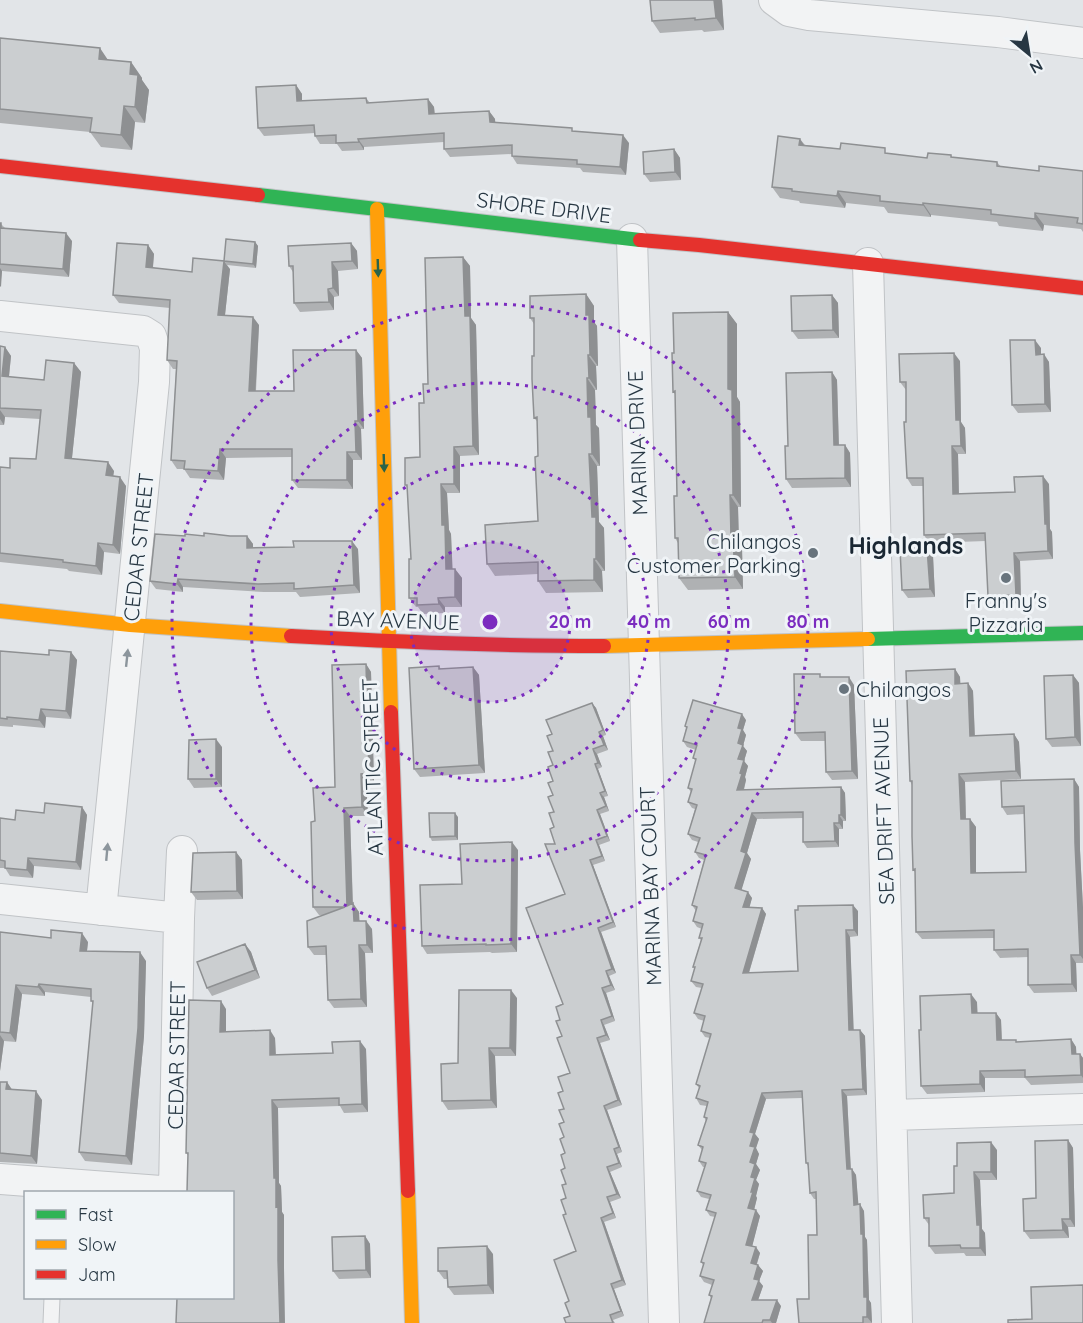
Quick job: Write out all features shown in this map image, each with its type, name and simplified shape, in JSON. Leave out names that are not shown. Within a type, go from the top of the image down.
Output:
[{"type":"street","points":[[774,0],[789,11],[809,15],[998,32],[1083,43]]},
{"type":"street","name":"SHORE DRIVE","points":[[0,166],[1083,288]]},
{"type":"street","name":"ATLANTIC STREET","points":[[376,209],[388,642],[412,1323]]},
{"type":"street","name":"MARINA DRIVE","points":[[632,239],[643,646]]},
{"type":"street","name":"SEA DRIFT AVENUE","points":[[868,263],[897,1323]]},
{"type":"street","name":"CEDAR STREET","points":[[0,316],[143,331],[151,336],[154,348],[154,382],[101,910]]},
{"type":"street","name":"BAY AVENUE","points":[[0,611],[130,626],[388,642],[535,646],[643,646],[1083,633]]},
{"type":"street","name":"MARINA BAY COURT","points":[[643,646],[664,1323]]},
{"type":"street","name":"CEDAR STREET","points":[[174,1191],[182,851]]},
{"type":"street","points":[[0,899],[179,918]]},
{"type":"street","points":[[892,1115],[1083,1109]]},
{"type":"street","points":[[0,1179],[55,1188],[144,1191]]},
{"type":"lane","points":[[51,1323],[52,1299]]},
{"type":"building","points":[[650,0],[714,0],[716,18],[652,21]]},
{"type":"building","points":[[0,38],[100,48],[99,59],[131,62],[130,74],[138,75],[135,107],[124,106],[121,135],[90,132],[92,118],[0,109]]},
{"type":"building","points":[[296,85],[297,101],[366,98],[367,103],[428,99],[429,114],[489,111],[490,122],[572,128],[572,131],[623,135],[620,167],[577,164],[577,160],[512,156],[512,145],[444,149],[444,133],[358,139],[359,142],[336,143],[336,135],[315,136],[314,125],[258,128],[256,87]]},
{"type":"building","points":[[778,136],[800,139],[799,145],[840,149],[841,143],[885,148],[885,153],[927,158],[928,153],[951,155],[951,157],[997,162],[997,166],[1039,171],[1039,166],[1083,171],[1083,224],[1077,223],[1078,218],[1035,213],[1035,219],[991,214],[991,210],[880,201],[880,196],[838,191],[837,196],[772,187]]},
{"type":"building","points":[[674,149],[675,172],[644,174],[643,152]]},
{"type":"building","points":[[0,223],[1,228],[66,233],[63,269],[0,264]]},
{"type":"building","points":[[226,239],[255,242],[253,264],[224,261]]},
{"type":"building","points":[[117,243],[148,245],[146,267],[192,272],[193,258],[224,261],[218,315],[253,317],[249,391],[294,391],[293,350],[356,350],[358,421],[355,421],[356,452],[347,452],[347,480],[292,480],[292,449],[220,449],[218,471],[184,469],[185,461],[171,460],[177,361],[167,360],[170,300],[113,295]]},
{"type":"building","points":[[351,243],[352,261],[332,262],[333,288],[328,289],[329,302],[294,303],[293,266],[289,266],[288,246]]},
{"type":"building","points":[[463,257],[465,316],[470,316],[473,446],[454,447],[454,484],[441,484],[446,569],[455,569],[455,597],[438,598],[439,604],[417,605],[417,598],[409,598],[409,559],[411,559],[405,458],[420,457],[419,403],[424,403],[423,384],[428,384],[425,258]]},
{"type":"building","points":[[586,294],[590,355],[588,355],[589,378],[587,378],[588,417],[591,417],[592,454],[589,454],[592,517],[596,517],[594,580],[538,581],[538,562],[487,564],[485,525],[538,521],[535,457],[538,456],[537,417],[534,418],[532,379],[534,318],[530,318],[530,296]]},
{"type":"building","points":[[832,295],[833,330],[792,331],[791,296]]},
{"type":"building","points":[[728,312],[728,389],[732,390],[731,536],[733,536],[735,577],[679,578],[674,496],[677,496],[672,353],[674,353],[673,313]]},
{"type":"building","points":[[1010,340],[1035,340],[1036,355],[1044,354],[1045,404],[1012,405]]},
{"type":"building","points":[[0,346],[5,347],[2,376],[44,380],[46,360],[74,363],[65,458],[108,462],[106,475],[120,477],[113,545],[98,543],[96,566],[0,553],[0,467],[10,468],[10,458],[36,459],[41,410],[0,408]]},
{"type":"building","points":[[954,353],[956,420],[960,420],[961,446],[952,446],[953,494],[1015,492],[1014,477],[1043,476],[1048,551],[1014,553],[1016,595],[988,596],[985,533],[924,535],[923,478],[907,478],[904,422],[906,422],[906,382],[900,382],[899,354]]},
{"type":"building","points":[[832,372],[834,445],[845,445],[845,478],[786,479],[785,446],[788,446],[786,373]]},
{"type":"building","points":[[204,533],[247,536],[247,548],[294,547],[293,541],[352,541],[354,585],[294,589],[294,583],[258,584],[178,579],[177,584],[150,581],[155,534],[204,536]]},
{"type":"building","points":[[927,548],[930,589],[902,590],[900,549]]},
{"type":"building","points":[[49,650],[71,652],[66,711],[41,709],[39,720],[0,718],[0,651],[49,655]]},
{"type":"building","points":[[366,664],[369,773],[361,774],[362,807],[344,808],[347,906],[353,903],[354,921],[366,921],[367,945],[359,945],[361,999],[328,1000],[326,946],[308,947],[307,921],[345,907],[313,907],[311,822],[315,821],[313,788],[335,787],[332,665]]},
{"type":"building","points":[[439,666],[439,669],[473,667],[479,765],[414,769],[409,668]]},
{"type":"building","points":[[955,669],[955,684],[968,683],[970,736],[1014,734],[1016,771],[959,774],[961,819],[970,819],[971,873],[1026,872],[1024,806],[1002,807],[1001,781],[1074,779],[1080,955],[1071,955],[1072,984],[1028,985],[1028,949],[994,950],[994,930],[916,932],[906,671]]},
{"type":"building","points":[[794,674],[849,677],[852,771],[826,772],[825,732],[795,733]]},
{"type":"building","points":[[1073,675],[1075,737],[1046,739],[1044,676]]},
{"type":"building","points":[[693,700],[742,714],[738,728],[742,729],[738,743],[743,745],[738,759],[744,760],[737,790],[841,787],[841,815],[839,815],[839,823],[834,823],[835,841],[803,842],[803,812],[752,813],[741,851],[746,853],[735,888],[748,892],[743,907],[762,908],[743,973],[798,971],[795,910],[798,910],[798,906],[853,905],[854,930],[846,930],[849,1030],[860,1030],[863,1089],[842,1090],[847,1169],[852,1169],[854,1205],[860,1204],[861,1234],[863,1234],[864,1297],[867,1297],[867,1317],[863,1317],[863,1323],[799,1323],[797,1299],[809,1299],[808,1235],[817,1235],[816,1192],[810,1193],[808,1163],[806,1163],[802,1091],[762,1093],[750,1132],[754,1133],[750,1146],[755,1147],[750,1162],[755,1164],[751,1177],[755,1178],[748,1208],[756,1210],[746,1245],[756,1247],[751,1263],[758,1265],[754,1279],[759,1280],[752,1300],[777,1300],[770,1320],[763,1320],[762,1323],[704,1323],[714,1280],[700,1276],[704,1263],[701,1262],[716,1213],[706,1210],[711,1195],[697,1191],[706,1163],[699,1161],[703,1147],[698,1145],[707,1118],[704,1117],[708,1102],[696,1098],[700,1086],[696,1084],[711,1034],[701,1031],[705,1016],[694,1013],[703,984],[691,981],[702,938],[699,938],[703,924],[693,921],[697,907],[692,905],[706,855],[695,852],[700,838],[688,834],[697,805],[688,802],[692,789],[688,788],[696,759],[693,758],[697,745],[683,741]]},
{"type":"building","points":[[592,703],[603,730],[599,732],[604,745],[593,749],[598,763],[595,764],[605,791],[600,793],[606,806],[597,810],[607,836],[596,840],[602,856],[590,860],[613,922],[598,928],[612,969],[606,971],[611,985],[602,988],[612,1016],[601,1020],[606,1035],[597,1038],[618,1100],[604,1106],[619,1147],[614,1149],[619,1163],[607,1167],[617,1194],[607,1197],[613,1213],[601,1218],[622,1280],[611,1284],[621,1311],[610,1315],[613,1323],[566,1323],[564,1318],[570,1316],[565,1303],[569,1301],[554,1260],[576,1251],[563,1215],[566,1214],[561,1200],[566,1198],[562,1185],[566,1184],[561,1170],[565,1168],[561,1155],[565,1153],[560,1139],[564,1137],[559,1124],[564,1122],[559,1110],[564,1109],[558,1093],[563,1091],[558,1077],[570,1073],[557,1038],[562,1036],[556,1021],[560,1020],[556,1007],[563,1004],[526,908],[565,894],[545,844],[555,844],[550,829],[554,827],[549,813],[554,812],[548,797],[553,795],[548,783],[553,781],[548,767],[553,765],[548,752],[553,751],[547,736],[552,734],[546,720]]},
{"type":"building","points":[[216,739],[216,779],[188,779],[189,740]]},
{"type":"building","points":[[45,803],[82,807],[76,862],[28,858],[27,870],[5,868],[5,861],[0,860],[0,818],[15,820],[16,810],[44,813]]},
{"type":"building","points":[[429,813],[455,813],[455,836],[430,837]]},
{"type":"building","points":[[512,842],[511,944],[422,946],[420,885],[462,884],[460,844]]},
{"type":"building","points":[[236,852],[237,891],[191,892],[193,853]]},
{"type":"building","points":[[51,930],[82,933],[80,951],[140,952],[138,1028],[126,1156],[79,1152],[93,1001],[91,1001],[91,989],[39,984],[38,987],[16,985],[10,1033],[0,1032],[0,932],[51,938]]},
{"type":"building","points":[[245,944],[255,970],[207,988],[197,962]]},
{"type":"building","points":[[459,990],[511,990],[510,1048],[489,1048],[491,1100],[442,1101],[441,1064],[458,1063]]},
{"type":"building","points":[[971,994],[972,1013],[996,1013],[997,1040],[1016,1040],[1016,1042],[1071,1039],[1072,1054],[1080,1054],[1081,1075],[1025,1077],[1025,1070],[980,1071],[980,1084],[921,1086],[920,996]]},
{"type":"building","points":[[189,1000],[221,1001],[220,1032],[270,1030],[270,1055],[333,1053],[332,1042],[360,1041],[362,1104],[339,1105],[339,1098],[272,1100],[274,1178],[276,1178],[276,1207],[278,1206],[280,1323],[176,1323],[177,1299],[234,1299],[234,1191],[187,1191],[188,1153],[186,1153]]},
{"type":"building","points":[[0,1082],[7,1082],[6,1089],[36,1091],[31,1156],[0,1153]]},
{"type":"building","points":[[1068,1140],[1070,1219],[1062,1219],[1063,1230],[1024,1231],[1023,1199],[1036,1198],[1035,1141]]},
{"type":"building","points":[[991,1142],[991,1172],[974,1172],[977,1225],[980,1225],[980,1248],[961,1248],[960,1245],[929,1246],[929,1218],[924,1218],[923,1195],[954,1193],[957,1143]]},
{"type":"building","points":[[365,1236],[366,1270],[333,1271],[332,1237]]},
{"type":"building","points":[[487,1246],[488,1285],[448,1287],[447,1271],[438,1271],[438,1248]]},
{"type":"building","points":[[1083,1285],[1083,1323],[1008,1323],[1008,1320],[1032,1319],[1031,1287]]},
{"type":"traffic: fast","points":[[258,195],[640,240]]},
{"type":"traffic: fast","points":[[868,639],[1083,633]]},
{"type":"traffic: slow","points":[[377,209],[391,712]]},
{"type":"traffic: slow","points":[[0,611],[130,625],[291,636]]},
{"type":"traffic: slow","points":[[604,646],[868,639]]},
{"type":"traffic: slow","points":[[408,1191],[412,1323]]},
{"type":"traffic: jam","points":[[0,166],[258,195]]},
{"type":"traffic: jam","points":[[640,240],[1083,288]]},
{"type":"traffic: jam","points":[[291,636],[448,643],[604,646]]},
{"type":"traffic: jam","points":[[391,712],[408,1191]]},
{"type":"place","name":"Chilangos Customer Parking","points":[[813,553]]},
{"type":"place","name":"Franny's Pizzaria","points":[[1006,578]]},
{"type":"place","name":"Chilangos","points":[[844,689]]},
{"type":"district","name":"Highlands","points":[[906,545]]}]
